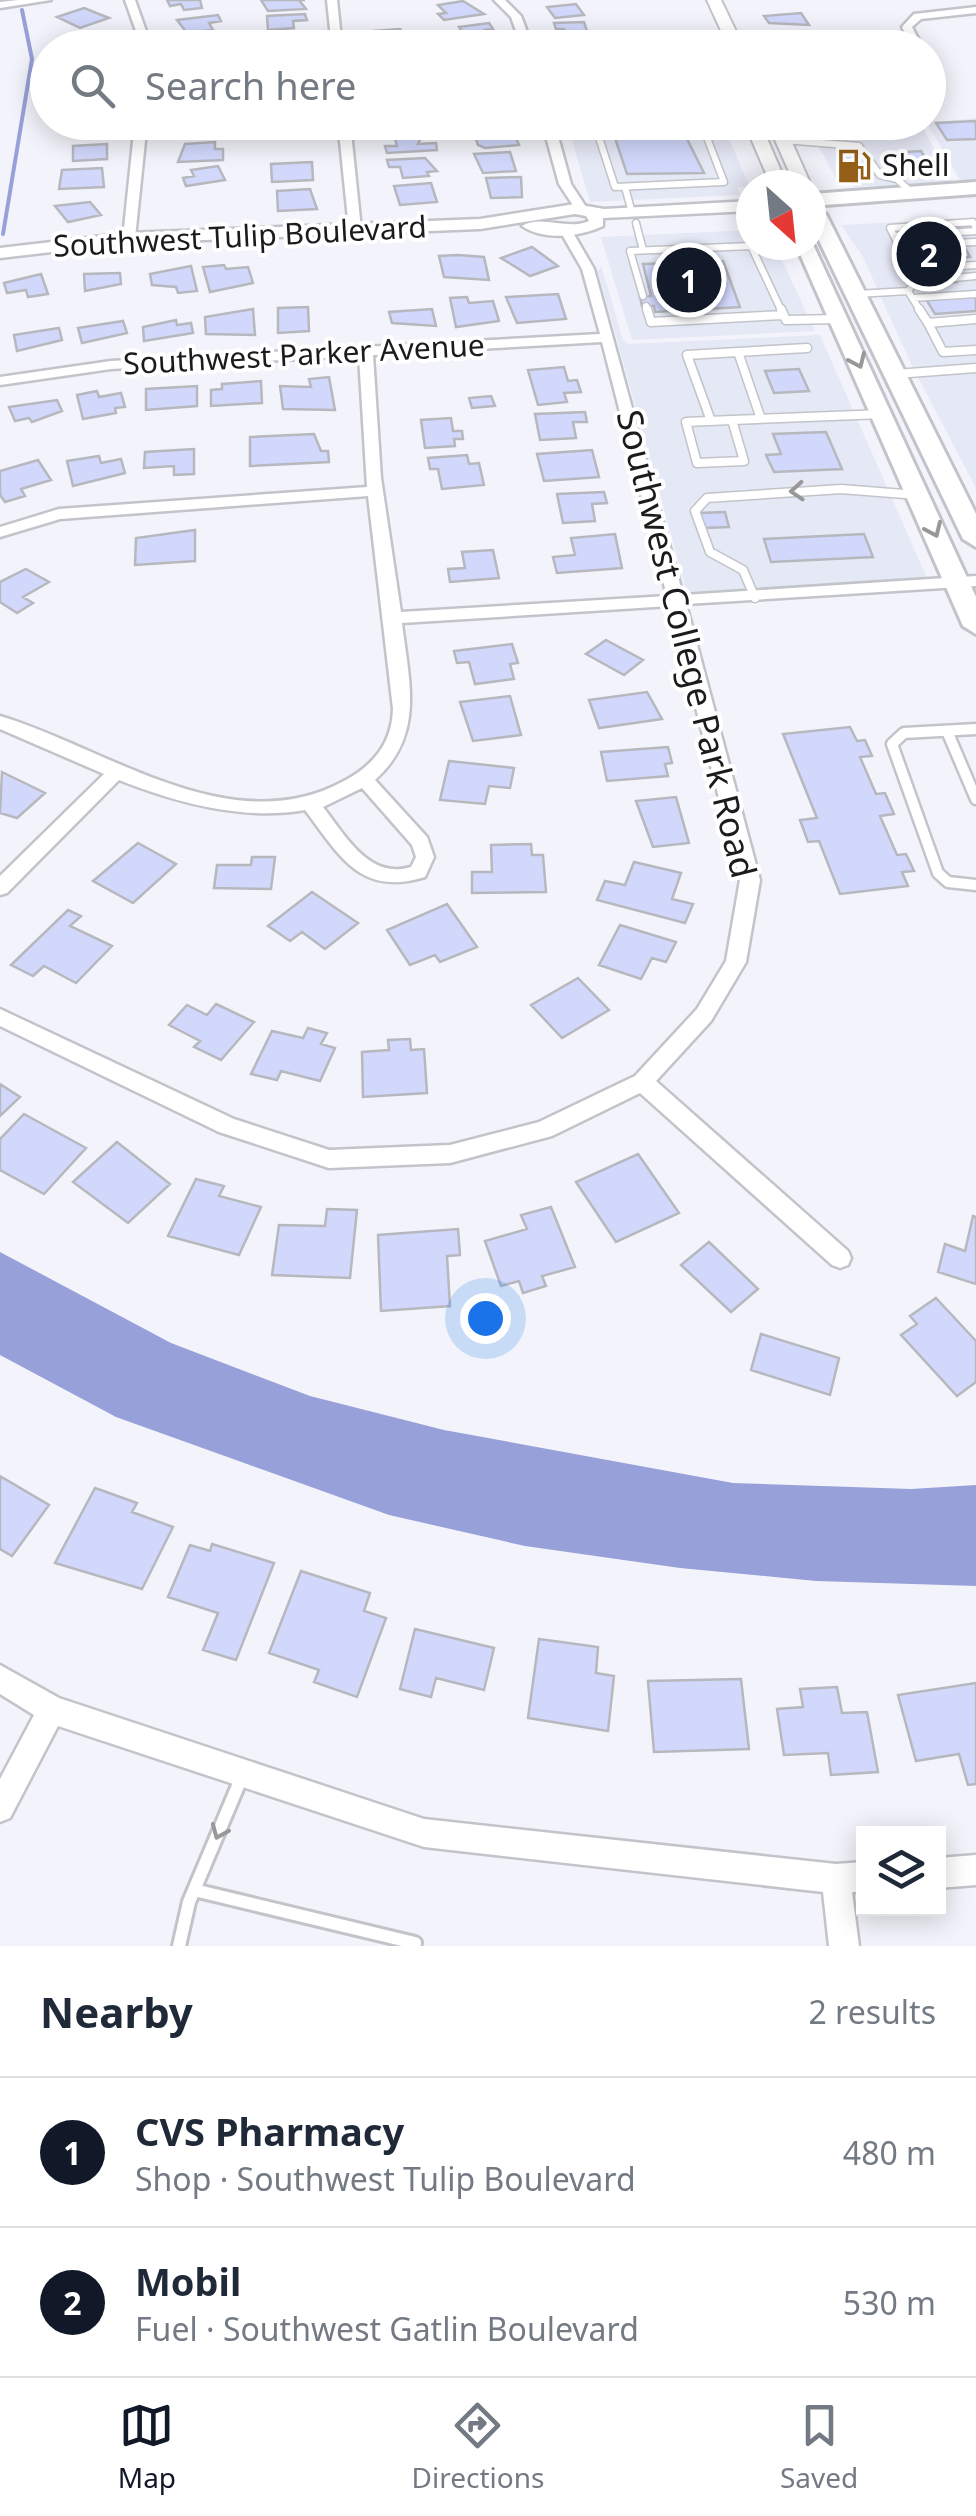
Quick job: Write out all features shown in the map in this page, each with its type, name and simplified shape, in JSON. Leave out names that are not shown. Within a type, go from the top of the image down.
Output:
[{"type":"main road","points":[[695,0],[709,30]]},
{"type":"main road","points":[[714,0],[729,30]]},
{"type":"main road","points":[[760,140],[773,170]]},
{"type":"main road","points":[[783,140],[796,170]]},
{"type":"main road","points":[[826,206],[911,192],[976,188]]},
{"type":"main road","points":[[826,208],[976,204]]},
{"type":"main road","points":[[826,235],[976,540]]},
{"type":"main road","points":[[813,260],[882,414],[906,496],[966,582],[976,626]]},
{"type":"street","points":[[0,5],[46,0]]},
{"type":"street","points":[[130,0],[141,30]]},
{"type":"street","points":[[332,0],[335,30]]},
{"type":"street","points":[[498,0],[516,16],[521,30]]},
{"type":"street","points":[[909,30],[918,16],[976,10]]},
{"type":"street","points":[[128,238],[140,140]]},
{"type":"street","points":[[346,140],[355,230]]},
{"type":"street","points":[[553,140],[565,184],[590,220],[736,217]]},
{"type":"street","points":[[558,221],[565,184]]},
{"type":"street","points":[[634,218],[736,208]]},
{"type":"street","name":"Southwest Tulip Boulevard","points":[[0,252],[128,238],[590,220]]},
{"type":"street","name":"Southwest College Park Road","points":[[588,270],[592,264],[590,220]]},
{"type":"street","name":"Southwest College Park Road","points":[[0,1017],[227,1126],[329,1159],[450,1154],[544,1130],[642,1082],[704,1015],[736,962],[750,880],[608,338],[588,270],[558,221]]},
{"type":"street","name":"Southwest Parker Avenue","points":[[0,381],[111,365],[608,338]]},
{"type":"street","points":[[0,722],[117,771],[226,806],[266,809],[311,804],[364,779],[390,752],[402,719],[394,618],[375,490],[366,352]]},
{"type":"street","points":[[0,532],[59,514],[375,490]]},
{"type":"street","points":[[394,618],[679,604],[966,582]]},
{"type":"street","points":[[0,888],[117,771]]},
{"type":"street","points":[[311,804],[370,874],[389,880],[418,872],[426,857],[420,842],[364,779]]},
{"type":"street","points":[[642,1082],[840,1258]]},
{"type":"street","points":[[0,1679],[52,1710],[424,1834],[850,1878],[844,1946]]},
{"type":"street","points":[[0,1808],[52,1710]]},
{"type":"street","points":[[946,1872],[976,1870]]},
{"type":"lane","points":[[600,140],[614,187],[724,182],[708,140]]},
{"type":"lane","points":[[783,140],[859,146],[880,175],[897,179],[911,192]]},
{"type":"lane","points":[[624,186],[644,250]]},
{"type":"lane","points":[[916,281],[890,228],[973,222],[976,230],[928,234]]},
{"type":"lane","points":[[894,236],[908,235]]},
{"type":"lane","points":[[934,244],[976,242]]},
{"type":"lane","points":[[643,296],[630,251],[751,246],[786,320],[839,318]]},
{"type":"lane","points":[[899,246],[914,246]]},
{"type":"lane","points":[[948,267],[976,265]]},
{"type":"lane","points":[[910,270],[926,268]]},
{"type":"lane","points":[[954,278],[976,276]]},
{"type":"lane","points":[[916,281],[933,280]]},
{"type":"lane","points":[[910,294],[916,281]]},
{"type":"lane","points":[[856,294],[976,294]]},
{"type":"lane","points":[[910,294],[950,370]]},
{"type":"lane","points":[[646,306],[650,322],[784,316]]},
{"type":"lane","points":[[928,323],[976,318]]},
{"type":"lane","points":[[711,421],[688,355],[807,348]]},
{"type":"lane","points":[[943,352],[976,350]]},
{"type":"lane","points":[[738,352],[762,419]]},
{"type":"lane","points":[[895,374],[976,368]]},
{"type":"lane","points":[[732,420],[744,460],[698,463],[686,422],[732,420],[882,414]]},
{"type":"lane","points":[[755,598],[751,580],[742,570],[710,552],[696,511],[699,502],[706,498],[810,490],[906,496]]},
{"type":"lane","points":[[976,729],[904,733],[892,744],[938,873],[948,882],[976,884]]},
{"type":"lane","points":[[948,730],[976,798]]},
{"type":"lane","points":[[178,1946],[194,1890],[243,1774]]},
{"type":"lane","points":[[194,1890],[415,1942]]},
{"type":"shaded area","points":[[976,118],[976,180],[960,180],[937,140],[946,140],[946,121]]},
{"type":"shaded area","points":[[572,140],[729,140],[743,170],[736,170],[736,195],[590,202]]},
{"type":"shaded area","points":[[815,140],[929,140],[953,183],[855,187],[836,179]]},
{"type":"shaded area","points":[[976,218],[976,488],[911,364],[863,257],[841,225]]},
{"type":"shaded area","points":[[736,231],[736,260],[782,260],[815,331],[632,340],[601,237]]},
{"type":"shaded area","points":[[601,265],[623,340],[628,344],[820,335],[927,578],[688,596],[598,272]]},
{"type":"water","points":[[0,1252],[171,1343],[310,1396],[444,1430],[733,1483],[911,1489],[976,1485],[976,1586],[816,1581],[680,1568],[525,1546],[389,1515],[116,1417],[0,1355]]},
{"type":"building","points":[[167,0],[200,0],[202,8],[184,10],[181,4],[170,6]]},
{"type":"building","points":[[261,0],[299,0],[306,9],[268,11]]},
{"type":"building","points":[[463,1],[484,14],[444,20],[438,14],[446,13],[438,5]]},
{"type":"building","points":[[576,4],[584,15],[555,18],[547,7]]},
{"type":"building","points":[[84,8],[109,18],[80,28],[57,17]]},
{"type":"building","points":[[801,13],[809,25],[769,23],[764,16]]},
{"type":"building","points":[[305,14],[307,20],[293,21],[294,28],[268,30],[267,16]]},
{"type":"building","points":[[218,15],[221,21],[209,23],[213,30],[185,30],[177,20]]},
{"type":"building","points":[[584,22],[587,30],[556,29],[554,23]]},
{"type":"building","points":[[489,23],[493,29],[461,30],[459,27]]},
{"type":"building","points":[[976,121],[976,139],[947,140],[946,122]]},
{"type":"building","points":[[395,140],[420,140],[418,144],[436,143],[437,150],[387,153],[385,146],[397,146]]},
{"type":"building","points":[[476,140],[517,140],[519,145],[485,148]]},
{"type":"building","points":[[616,140],[688,140],[704,173],[627,174]]},
{"type":"building","points":[[215,142],[215,149],[223,149],[223,160],[178,162],[185,144]]},
{"type":"building","points":[[107,144],[107,159],[73,161],[73,146]]},
{"type":"building","points":[[921,151],[932,170],[902,172],[891,153]]},
{"type":"building","points":[[510,152],[516,171],[483,173],[474,154]]},
{"type":"building","name":"Shell","points":[[839,152],[855,152],[869,179],[853,180]]},
{"type":"building","points":[[425,158],[437,171],[427,172],[429,176],[403,178],[400,167],[389,167],[387,160]]},
{"type":"building","points":[[312,162],[313,180],[272,182],[271,164]]},
{"type":"building","points":[[218,166],[225,180],[186,186],[183,178],[194,176],[191,170]]},
{"type":"building","points":[[102,168],[104,187],[59,189],[62,170]]},
{"type":"building","points":[[521,177],[522,197],[491,198],[486,178]]},
{"type":"building","points":[[431,183],[437,202],[400,205],[394,186]]},
{"type":"building","points":[[310,189],[317,209],[278,211],[277,191]]},
{"type":"building","points":[[90,202],[101,215],[68,222],[55,206]]},
{"type":"building","points":[[924,227],[956,282],[935,283],[904,228]]},
{"type":"building","points":[[532,247],[558,266],[530,276],[501,258]]},
{"type":"building","points":[[965,248],[970,257],[942,259],[937,250]]},
{"type":"building","points":[[439,256],[484,257],[489,280],[444,277]]},
{"type":"building","points":[[723,261],[740,307],[655,312],[654,306],[642,306],[640,297],[651,296],[643,264]]},
{"type":"building","points":[[224,265],[226,269],[248,267],[253,283],[210,292],[203,267]]},
{"type":"building","points":[[191,266],[197,291],[178,293],[176,287],[152,285],[150,274]]},
{"type":"building","points":[[120,273],[121,284],[85,291],[84,274]]},
{"type":"building","points":[[41,274],[48,294],[28,297],[26,290],[7,293],[4,283]]},
{"type":"building","points":[[558,294],[566,319],[517,323],[506,297]]},
{"type":"building","points":[[976,296],[976,311],[935,314],[926,299]]},
{"type":"building","points":[[467,297],[469,303],[493,301],[499,321],[456,327],[450,298]]},
{"type":"building","points":[[308,307],[309,331],[278,333],[278,308]]},
{"type":"building","points":[[253,309],[255,335],[206,334],[205,317]]},
{"type":"building","points":[[432,309],[436,326],[392,323],[389,312]]},
{"type":"building","points":[[176,320],[177,325],[191,323],[193,333],[144,341],[143,327]]},
{"type":"building","points":[[123,321],[127,333],[82,343],[78,328]]},
{"type":"building","points":[[59,328],[62,340],[17,351],[14,335]]},
{"type":"building","points":[[564,367],[568,381],[577,380],[581,392],[564,393],[567,402],[538,405],[528,370]]},
{"type":"building","points":[[799,369],[809,391],[774,393],[765,371]]},
{"type":"building","points":[[329,377],[335,410],[283,409],[280,386],[311,387],[309,379]]},
{"type":"building","points":[[261,381],[262,403],[211,406],[211,390],[222,389],[222,384]]},
{"type":"building","points":[[197,386],[197,406],[146,410],[146,389]]},
{"type":"building","points":[[97,391],[99,397],[121,393],[125,407],[115,408],[116,413],[83,419],[77,395]]},
{"type":"building","points":[[491,396],[495,406],[472,408],[469,398]]},
{"type":"building","points":[[57,400],[62,411],[32,422],[29,418],[15,421],[9,407]]},
{"type":"building","points":[[585,412],[587,422],[573,422],[576,438],[540,440],[535,414]]},
{"type":"building","points":[[451,418],[453,431],[462,431],[463,439],[454,439],[455,446],[425,448],[421,420]]},
{"type":"building","points":[[826,432],[842,469],[774,472],[766,455],[781,454],[773,434]]},
{"type":"building","points":[[314,434],[321,451],[328,451],[329,462],[250,466],[250,437]]},
{"type":"building","points":[[194,449],[194,474],[174,475],[174,466],[144,468],[145,452]]},
{"type":"building","points":[[592,450],[599,477],[544,481],[537,454]]},
{"type":"building","points":[[467,455],[469,464],[479,463],[484,485],[442,489],[438,469],[430,469],[428,458]]},
{"type":"building","points":[[99,456],[101,463],[121,459],[125,473],[73,486],[67,461]]},
{"type":"building","points":[[38,460],[51,480],[21,489],[25,496],[5,502],[0,495],[0,471]]},
{"type":"building","points":[[604,492],[607,503],[592,504],[595,521],[563,523],[557,494]]},
{"type":"building","points":[[725,512],[729,527],[704,528],[700,513]]},
{"type":"building","points":[[195,530],[195,561],[135,565],[136,538]]},
{"type":"building","points":[[615,534],[622,568],[557,573],[553,557],[575,555],[571,538]]},
{"type":"building","points":[[864,534],[873,557],[771,562],[764,539]]},
{"type":"building","points":[[493,550],[499,578],[450,582],[448,569],[465,568],[462,552]]},
{"type":"building","points":[[26,569],[49,582],[23,597],[33,603],[17,613],[0,602],[0,582]]},
{"type":"building","points":[[606,640],[643,660],[624,675],[586,654]]},
{"type":"building","points":[[512,644],[518,663],[510,664],[514,679],[475,684],[469,662],[457,663],[454,651]]},
{"type":"building","points":[[647,692],[662,719],[599,728],[589,700]]},
{"type":"building","points":[[510,696],[521,735],[473,741],[460,702]]},
{"type":"building","points":[[850,727],[857,741],[865,740],[872,756],[860,757],[876,794],[885,793],[894,814],[880,816],[897,855],[906,854],[914,871],[902,872],[908,886],[840,894],[819,841],[808,842],[800,820],[817,818],[783,734]]},
{"type":"building","points":[[668,747],[672,763],[665,764],[668,776],[607,781],[601,752]]},
{"type":"building","points":[[449,761],[514,768],[510,788],[489,786],[485,804],[440,800]]},
{"type":"building","points":[[2,772],[45,793],[17,818],[0,813]]},
{"type":"building","points":[[676,797],[689,843],[653,847],[636,801]]},
{"type":"building","points":[[138,843],[176,864],[133,903],[93,881]]},
{"type":"building","points":[[531,844],[532,855],[543,855],[546,892],[472,893],[472,872],[492,872],[491,845]]},
{"type":"building","points":[[252,857],[275,857],[271,889],[214,888],[217,865],[251,865]]},
{"type":"building","points":[[634,862],[681,873],[672,899],[693,904],[685,923],[597,900],[605,881],[625,885]]},
{"type":"building","points":[[312,892],[358,923],[325,949],[302,932],[290,941],[268,926]]},
{"type":"building","points":[[447,904],[477,947],[440,962],[435,955],[410,965],[387,930]]},
{"type":"building","points":[[68,910],[81,916],[70,926],[112,946],[76,983],[44,966],[33,976],[11,965]]},
{"type":"building","points":[[620,925],[676,942],[666,962],[652,958],[641,979],[599,965]]},
{"type":"building","points":[[578,978],[609,1010],[562,1038],[531,1005]]},
{"type":"building","points":[[216,1004],[254,1022],[221,1060],[194,1047],[200,1041],[169,1025],[187,1005],[207,1015]]},
{"type":"building","points":[[308,1028],[327,1033],[321,1044],[335,1048],[320,1081],[281,1071],[277,1080],[251,1074],[272,1031],[303,1038]]},
{"type":"building","points":[[410,1039],[411,1050],[424,1049],[427,1093],[363,1097],[362,1052],[389,1050],[388,1040]]},
{"type":"building","points":[[0,1084],[20,1097],[0,1116]]},
{"type":"building","points":[[24,1114],[86,1148],[44,1194],[0,1170],[0,1139]]},
{"type":"building","points":[[117,1142],[170,1184],[128,1223],[73,1182]]},
{"type":"building","points":[[638,1154],[679,1213],[616,1242],[576,1182]]},
{"type":"building","points":[[196,1179],[224,1186],[219,1196],[261,1207],[239,1255],[168,1236]]},
{"type":"building","points":[[551,1207],[575,1267],[542,1276],[546,1286],[523,1293],[519,1281],[501,1286],[485,1241],[527,1229],[521,1215]]},
{"type":"building","points":[[327,1209],[357,1210],[350,1278],[272,1275],[279,1225],[325,1226]]},
{"type":"building","points":[[973,1216],[976,1284],[938,1272],[945,1244],[965,1251]]},
{"type":"building","points":[[458,1229],[460,1255],[447,1256],[450,1306],[381,1311],[378,1235]]},
{"type":"building","points":[[709,1242],[758,1289],[731,1312],[681,1265]]},
{"type":"building","points":[[936,1298],[976,1341],[976,1382],[957,1396],[901,1335],[917,1324],[910,1316]]},
{"type":"building","points":[[761,1334],[839,1358],[830,1395],[751,1370]]},
{"type":"building","points":[[0,1476],[49,1505],[12,1556],[0,1549]]},
{"type":"building","points":[[95,1488],[137,1503],[132,1512],[173,1527],[142,1589],[55,1563]]},
{"type":"building","points":[[212,1544],[274,1563],[236,1660],[203,1650],[218,1613],[168,1597],[190,1545],[210,1551]]},
{"type":"building","points":[[301,1571],[370,1593],[364,1611],[386,1618],[357,1697],[314,1682],[319,1670],[269,1653]]},
{"type":"building","points":[[415,1629],[494,1648],[484,1690],[436,1678],[431,1697],[400,1689]]},
{"type":"building","points":[[539,1639],[598,1647],[596,1673],[614,1676],[608,1731],[528,1718]]},
{"type":"building","points":[[741,1679],[749,1749],[654,1752],[648,1681]]},
{"type":"building","points":[[976,1683],[976,1784],[968,1785],[959,1754],[916,1761],[898,1695]]},
{"type":"building","points":[[837,1687],[842,1713],[867,1712],[878,1772],[831,1775],[828,1753],[784,1755],[777,1709],[803,1707],[800,1689]]},
{"type":"waterway","points":[[22,10],[30,49]]},
{"type":"waterway","points":[[3,234],[30,71]]},
{"type":"place","name":"Shell","points":[[854,166]]},
{"type":"place","name":"Mobil","points":[[929,254]]},
{"type":"place","name":"CVS Pharmacy","points":[[689,280]]}]
